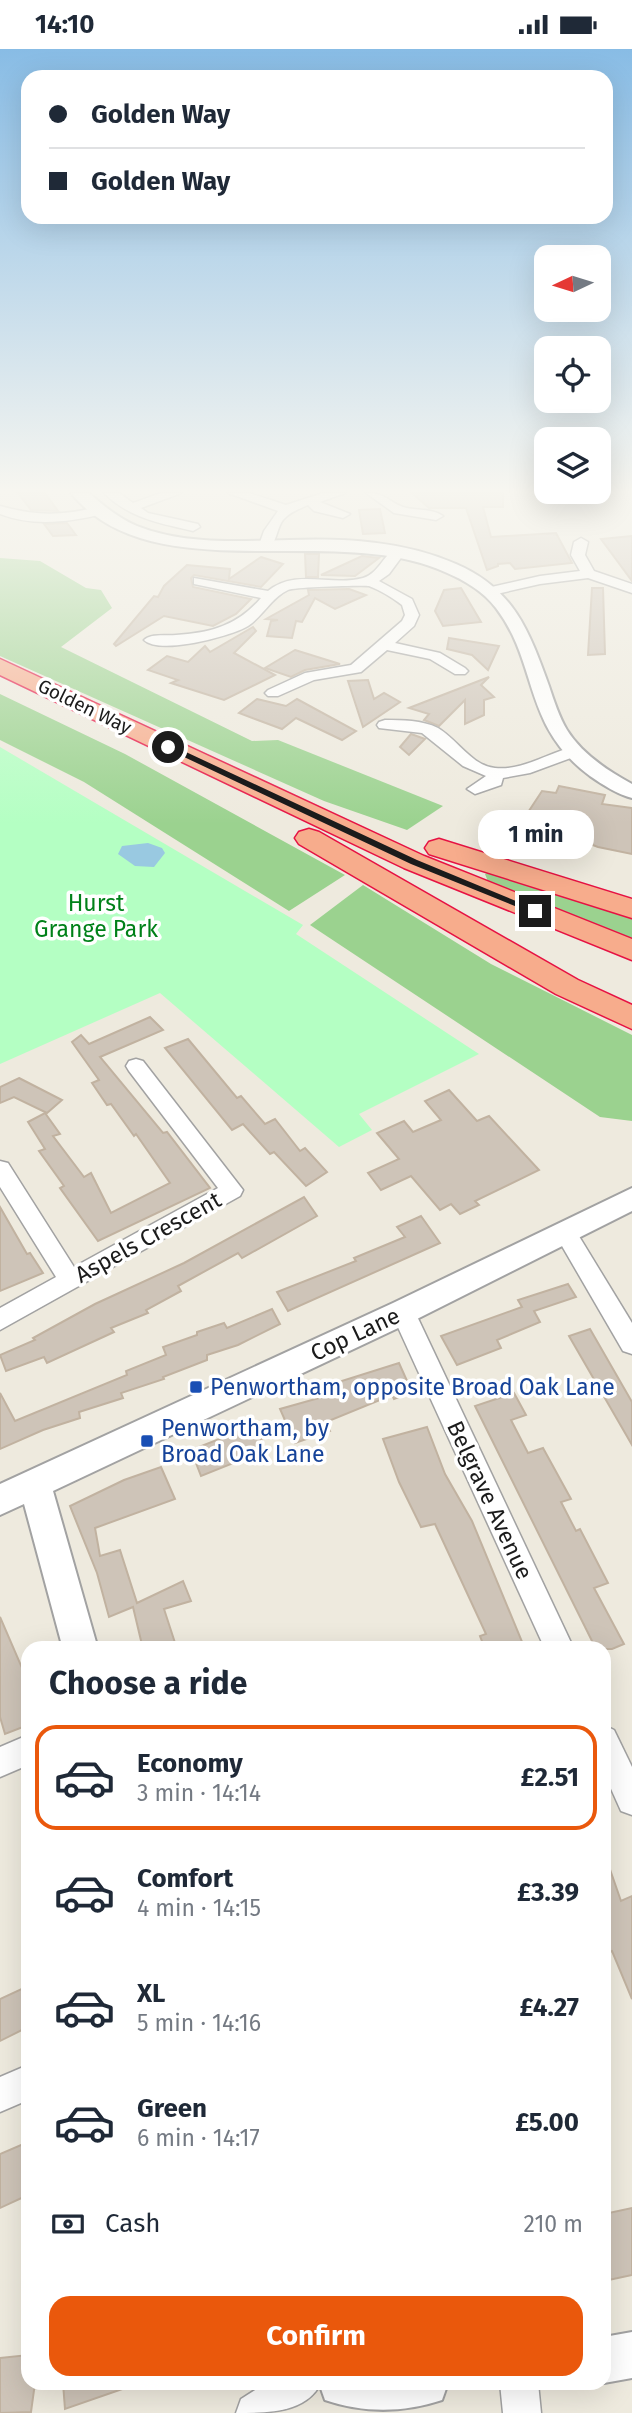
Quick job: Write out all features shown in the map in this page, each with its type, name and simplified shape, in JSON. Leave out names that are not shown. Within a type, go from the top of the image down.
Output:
[{"type":"highway","name":"Golden Way","points":[[0,666],[414,862],[632,950]]},
{"type":"highway","name":"Golden Way","points":[[0,684],[309,838],[632,968]]},
{"type":"highway","points":[[191,758],[356,822],[632,909]]},
{"type":"highway","points":[[309,838],[567,987],[632,1018]]},
{"type":"street","points":[[152,640],[198,637],[232,628],[250,618],[264,603]]},
{"type":"street","points":[[272,693],[310,676],[356,669],[409,623],[413,612],[408,603]]},
{"type":"street","points":[[501,603],[515,621],[558,731],[573,752],[615,784],[632,792]]},
{"type":"street","points":[[385,646],[435,656],[460,671]]},
{"type":"street","points":[[385,725],[414,726],[433,732],[459,757],[494,777],[509,793]]},
{"type":"street","points":[[475,789],[494,777],[573,752]]},
{"type":"street","name":"Aspels Crescent","points":[[0,1320],[232,1190],[136,1066]]},
{"type":"street","points":[[0,1169],[71,1280]]},
{"type":"street","name":"Cop Lane","points":[[0,1500],[403,1312],[566,1234],[632,1199]]},
{"type":"street","points":[[566,1234],[632,1344]]},
{"type":"street","name":"Belgrave Avenue","points":[[403,1312],[557,1641]]},
{"type":"street","points":[[35,1485],[79,1641]]},
{"type":"street","points":[[0,1762],[21,1753]]},
{"type":"street","points":[[611,1755],[632,1800]]},
{"type":"street","points":[[0,2095],[21,2086]]},
{"type":"street","points":[[611,2359],[632,2355]]},
{"type":"street","points":[[255,2413],[291,2390]]},
{"type":"street","points":[[520,2390],[522,2413]]},
{"type":"green space","points":[[0,603],[109,603],[112,608],[61,647],[252,741],[278,740],[443,806],[407,830],[324,801],[0,656]]},
{"type":"green space","points":[[0,694],[125,754],[345,875],[289,911],[84,782],[0,740]]},
{"type":"green space","name":"Hurst Grange Park","points":[[0,747],[303,925],[296,934],[479,1054],[359,1114],[372,1130],[339,1147],[160,993],[0,1064]]},
{"type":"green space","points":[[489,872],[632,917],[632,940],[489,884],[485,874]]},
{"type":"green space","points":[[363,885],[491,964],[632,1035],[632,1121],[600,1117],[310,925]]},
{"type":"water","points":[[148,843],[162,848],[165,853],[154,867],[135,866],[118,854],[122,846]]},
{"type":"building","points":[[148,603],[247,603],[236,614],[213,626],[164,616],[116,646],[114,644]]},
{"type":"building","points":[[294,603],[312,603],[302,622],[296,621],[292,638],[267,636],[271,621],[278,620],[266,619]]},
{"type":"building","points":[[325,603],[348,603],[335,609]]},
{"type":"building","points":[[438,603],[470,603],[481,622],[443,626],[435,611]]},
{"type":"building","points":[[591,603],[603,603],[605,654],[588,655]]},
{"type":"building","points":[[253,627],[256,631],[234,653],[275,675],[224,700],[171,683],[178,680],[148,670],[167,656],[188,662],[205,646],[210,652]]},
{"type":"building","points":[[449,638],[499,646],[488,670],[472,655],[447,649]]},
{"type":"building","points":[[295,650],[340,664],[305,670],[291,677],[265,668]]},
{"type":"building","points":[[489,677],[481,685],[494,697],[484,700],[484,715],[465,724],[465,700],[439,726],[424,720],[429,714],[409,708]]},
{"type":"building","points":[[368,680],[374,699],[384,693],[400,702],[363,727],[348,681]]},
{"type":"building","points":[[257,699],[286,706],[297,699],[356,731],[342,740],[296,718],[282,729],[239,713]]},
{"type":"building","points":[[411,734],[425,739],[409,755],[400,747]]},
{"type":"building","points":[[559,786],[605,795],[602,804],[632,808],[632,854],[598,847],[542,826],[538,829],[521,823],[542,791],[556,793]]},
{"type":"building","points":[[150,1017],[163,1030],[100,1057],[163,1133],[167,1132],[210,1188],[98,1241],[60,1188],[64,1186],[39,1151],[45,1149],[28,1122],[45,1113],[60,1134],[53,1136],[84,1177],[91,1173],[111,1213],[170,1183],[136,1134],[134,1136],[111,1104],[107,1105],[92,1083],[99,1080],[72,1042],[81,1035],[89,1044]]},
{"type":"building","points":[[188,1039],[237,1098],[241,1096],[265,1124],[275,1119],[300,1151],[305,1148],[327,1172],[306,1186],[274,1152],[270,1154],[243,1124],[232,1130],[165,1048]]},
{"type":"building","points":[[19,1078],[62,1100],[47,1113],[14,1097],[0,1103],[0,1087]]},
{"type":"building","points":[[449,1090],[477,1121],[489,1116],[539,1170],[475,1201],[479,1205],[460,1214],[451,1204],[440,1210],[411,1176],[381,1190],[368,1173],[399,1159],[377,1133],[404,1121],[413,1132],[441,1120],[425,1101]]},
{"type":"building","points":[[304,1197],[317,1216],[242,1258],[238,1253],[178,1286],[181,1291],[146,1310],[148,1313],[111,1328],[114,1332],[47,1363],[44,1357],[6,1371],[0,1355],[35,1340],[33,1338],[95,1304],[184,1263]]},
{"type":"building","points":[[0,1207],[27,1254],[30,1253],[43,1273],[0,1291]]},
{"type":"building","points":[[421,1216],[440,1243],[288,1311],[277,1292],[356,1261],[354,1258],[405,1237],[397,1227]]},
{"type":"building","points":[[568,1284],[576,1297],[534,1311],[540,1322],[497,1340],[501,1348],[457,1365],[441,1336],[522,1307],[518,1300]]},
{"type":"building","points":[[272,1309],[280,1324],[238,1345],[207,1355],[207,1360],[163,1377],[164,1379],[121,1393],[123,1398],[79,1412],[80,1418],[43,1430],[0,1449],[0,1393],[15,1421],[127,1375],[126,1371],[166,1355],[163,1347],[197,1335],[197,1332],[224,1323],[227,1328]]},
{"type":"building","points":[[590,1329],[632,1402],[632,1445],[569,1336]]},
{"type":"building","points":[[399,1363],[412,1392],[394,1399],[392,1395],[326,1422],[330,1431],[295,1443],[280,1409],[337,1393],[332,1384]]},
{"type":"building","points":[[514,1393],[526,1415],[511,1420],[528,1453],[543,1448],[571,1499],[561,1502],[576,1531],[580,1529],[608,1583],[594,1588],[624,1644],[611,1649],[611,1641],[592,1641],[475,1406]]},
{"type":"building","points":[[255,1425],[266,1450],[201,1476],[191,1450]]},
{"type":"building","points":[[427,1427],[445,1474],[472,1521],[522,1641],[482,1641],[480,1636],[486,1634],[435,1524],[421,1527],[399,1482],[383,1439]]},
{"type":"building","points":[[161,1467],[175,1499],[95,1528],[100,1556],[120,1550],[137,1603],[183,1581],[191,1601],[164,1609],[174,1641],[141,1641],[133,1607],[109,1617],[97,1573],[70,1506],[124,1480]]},
{"type":"building","points":[[0,1617],[21,1666],[21,1728],[5,1734],[0,1717]]},
{"type":"building","points":[[611,1872],[621,1901],[632,1896],[632,1999],[612,1951]]},
{"type":"building","points":[[21,1989],[21,2030],[0,2041],[0,1999]]},
{"type":"building","points":[[21,2145],[21,2198],[0,2208],[0,2154]]},
{"type":"building","points":[[632,2208],[632,2275],[611,2280],[611,2212]]},
{"type":"building","points":[[21,2356],[21,2390],[34,2390],[31,2412],[0,2413],[0,2358]]},
{"type":"building","points":[[64,2390],[120,2390],[65,2409]]},
{"type":"place","name":"Penwortham, opposite Broad Oak Lane","points":[[196,1387]]},
{"type":"place","name":"Penwortham, by Broad Oak Lane","points":[[147,1441]]},
{"type":"route","points":[[168,747],[414,862],[535,911]]}]
